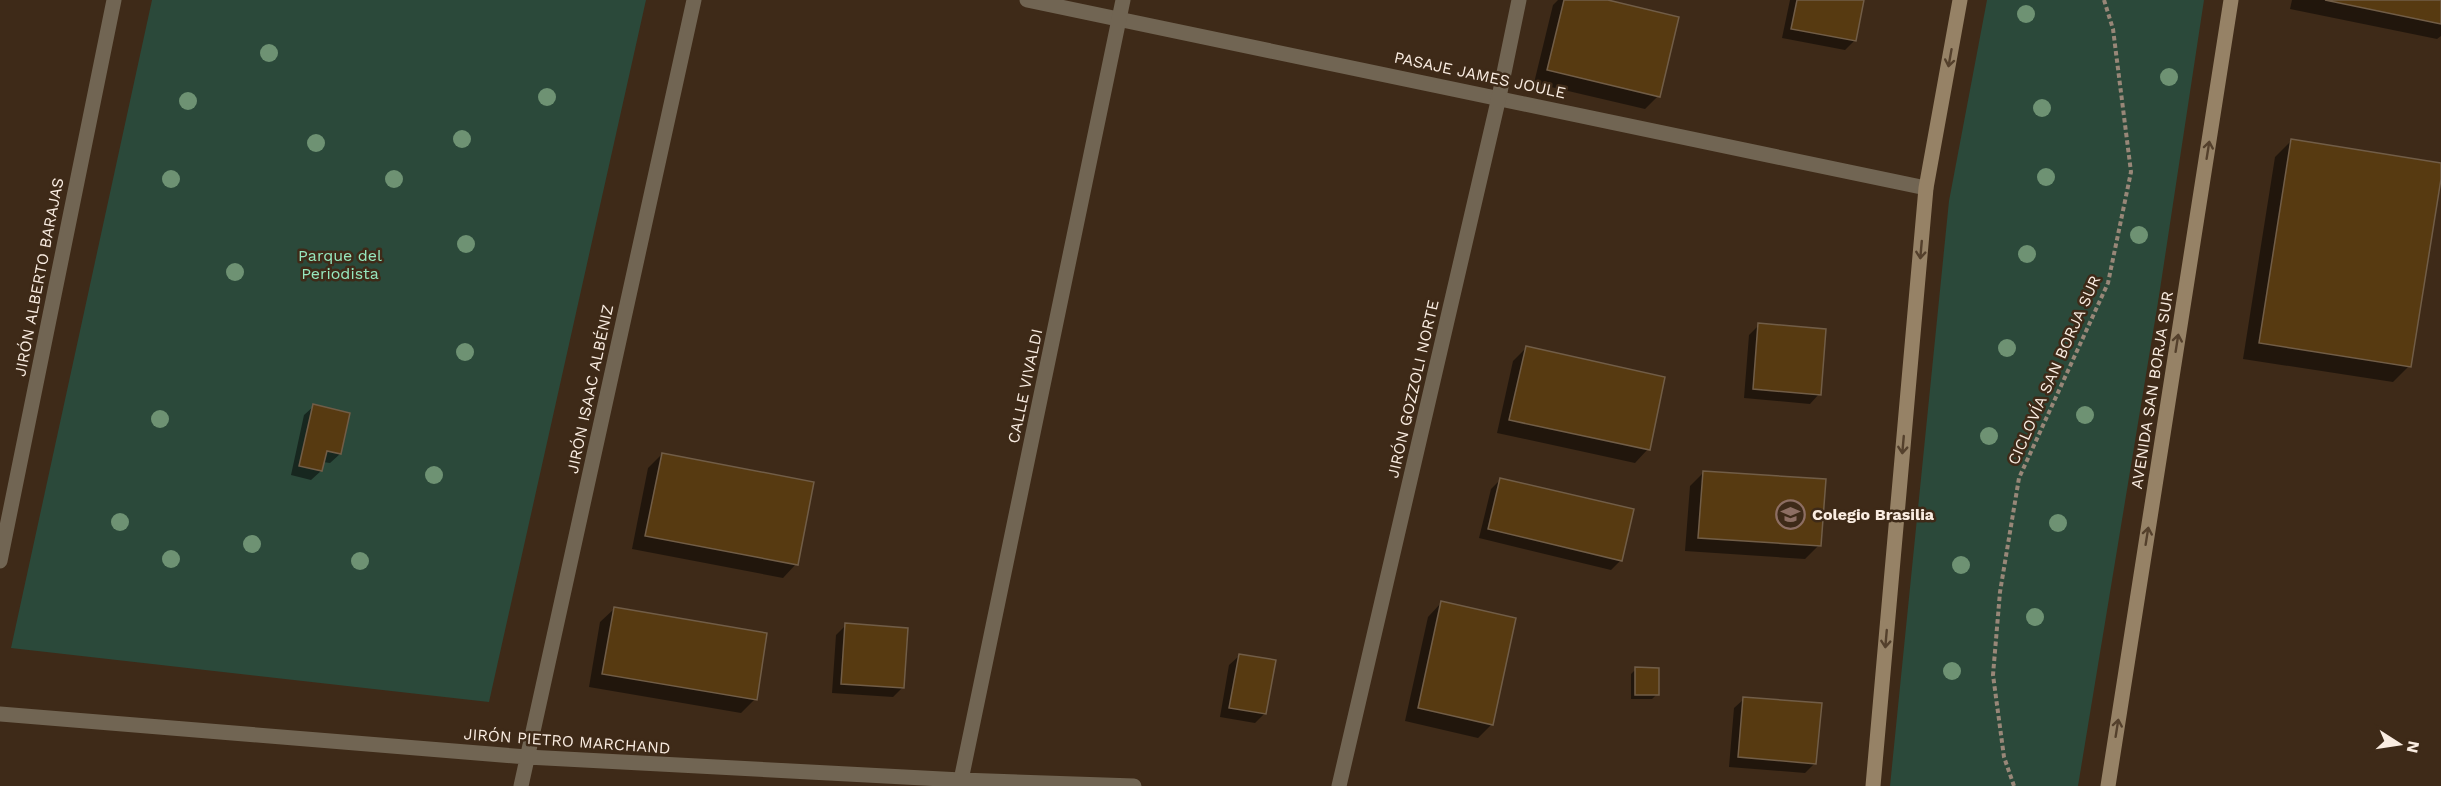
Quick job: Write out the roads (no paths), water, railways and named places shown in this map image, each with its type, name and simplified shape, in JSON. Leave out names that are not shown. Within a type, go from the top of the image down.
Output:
[{"type":"main road","points":[[1873,786],[1926,188],[1960,0]]},
{"type":"main road","name":"AVENIDA SAN BORJA SUR","points":[[2108,786],[2231,0]]},
{"type":"street","name":"JIRÓN ALBERTO BARAJAS","points":[[0,561],[114,0]]},
{"type":"street","name":"JIRÓN ISAAC ALBÉNIZ","points":[[521,786],[694,0]]},
{"type":"street","name":"PASAJE JAMES JOULE","points":[[1027,0],[1926,188]]},
{"type":"street","name":"CALLE VIVALDI","points":[[961,780],[1123,0]]},
{"type":"street","name":"JIRÓN GOZZOLI NORTE","points":[[1339,786],[1499,97],[1519,0]]},
{"type":"street","name":"JIRÓN PIETRO MARCHAND","points":[[0,714],[527,758],[961,780],[1134,786]]},
{"type":"place","name":"Colegio Brasilia","points":[[1791,514]]},
{"type":"park label","name":"Parque del Periodista","points":[[340,264]]}]
